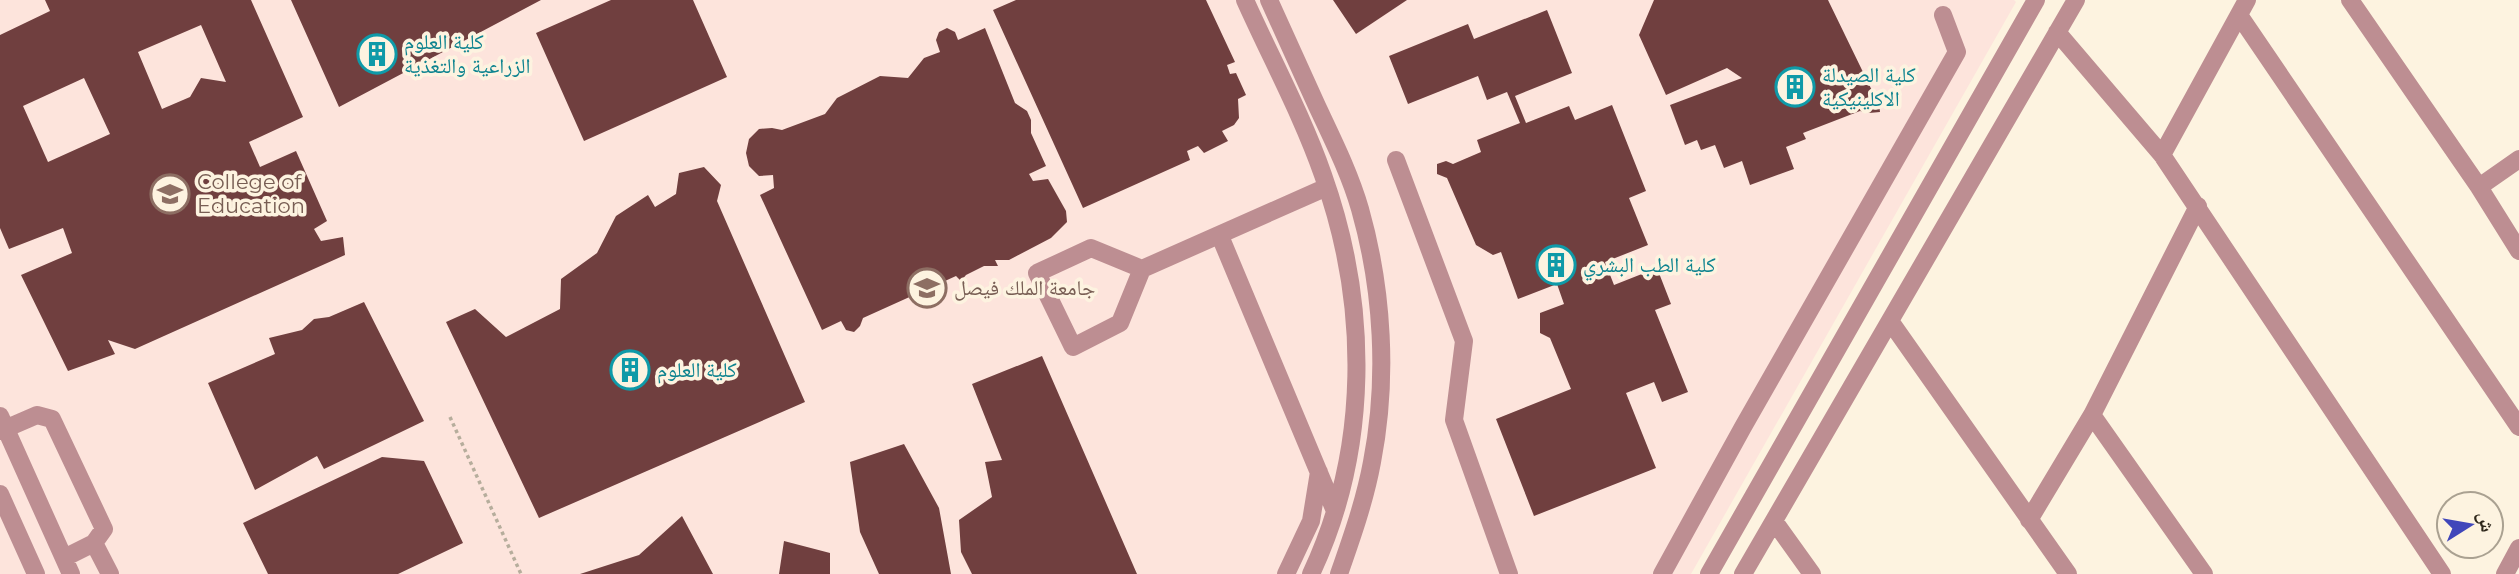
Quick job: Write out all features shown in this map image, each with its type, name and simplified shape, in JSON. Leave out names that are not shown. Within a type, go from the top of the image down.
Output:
[{"type":"street","points":[[1245,0],[1327,187],[1350,278],[1357,333],[1357,384],[1349,455],[1335,511],[1311,574]]},
{"type":"street","points":[[1269,0],[1339,153],[1360,209],[1374,272],[1380,332],[1381,387],[1372,460],[1359,515],[1339,574]]},
{"type":"street","points":[[1709,574],[2036,0]]},
{"type":"street","points":[[1743,574],[2076,0]]},
{"type":"street","points":[[2350,0],[2479,187],[2519,251]]},
{"type":"street","points":[[2162,155],[2243,8],[2519,427]]},
{"type":"street","points":[[1662,574],[1957,52],[1944,15]]},
{"type":"street","points":[[2057,32],[2162,155],[2442,574]]},
{"type":"street","points":[[2479,187],[2519,159]]},
{"type":"street","points":[[1396,160],[1464,341],[1454,420],[1509,574]]},
{"type":"street","points":[[1142,269],[1090,248],[1037,274],[1073,347],[1120,323],[1142,269],[1327,187]]},
{"type":"street","points":[[2029,520],[2092,415],[2198,206]]},
{"type":"street","points":[[1220,236],[1335,511]]},
{"type":"street","points":[[1890,321],[2068,574]]},
{"type":"street","points":[[37,415],[51,419],[104,528],[94,543],[67,566],[2,425],[37,415]]},
{"type":"street","points":[[2092,415],[2204,574]]},
{"type":"street","points":[[1286,574],[1311,521],[1319,472]]},
{"type":"street","points":[[0,494],[36,574]]},
{"type":"street","points":[[1774,521],[1812,574]]},
{"type":"street","points":[[94,543],[110,574]]},
{"type":"street","points":[[2505,574],[2519,548]]},
{"type":"path","points":[[450,417],[521,574]]},
{"type":"shaded area","name":"جامعة الملك فيصل","points":[[0,0],[2016,2],[1691,574],[0,574]]},
{"type":"building","points":[[45,0],[251,0],[303,117],[249,142],[260,167],[296,151],[327,221],[314,229],[321,241],[343,237],[345,255],[135,349],[108,340],[115,354],[68,371],[21,275],[72,253],[63,228],[9,249],[0,228],[0,35],[50,11]],"holes":[[[201,25],[226,82],[201,78],[190,97],[162,109],[138,52]],[[84,78],[110,134],[48,162],[23,106]]]},
{"type":"building","name":"كلية العلوم الزراعية والتغذية","points":[[291,0],[541,0],[339,107]]},
{"type":"building","points":[[611,0],[693,0],[727,77],[584,141],[536,33]]},
{"type":"building","points":[[1016,0],[1206,0],[1235,62],[1227,65],[1230,74],[1236,73],[1246,95],[1238,99],[1239,118],[1234,125],[1222,131],[1228,141],[1204,153],[1198,146],[1187,151],[1190,160],[1083,208],[993,10]]},
{"type":"building","points":[[1333,0],[1407,0],[1356,34]]},
{"type":"building","name":"كلية الصيدلة الاكلينيكية","points":[[1654,0],[1828,0],[1880,112],[1860,111],[1803,133],[1806,139],[1786,147],[1794,169],[1750,185],[1742,161],[1724,168],[1715,145],[1701,150],[1697,140],[1685,145],[1670,105],[1742,78],[1727,68],[1666,95],[1639,35]]},
{"type":"building","name":"كلية الطب البشري","points":[[1547,10],[1572,73],[1515,96],[1526,123],[1569,106],[1575,120],[1612,105],[1646,191],[1629,198],[1648,245],[1605,262],[1614,285],[1657,268],[1671,304],[1655,310],[1688,392],[1662,402],[1654,382],[1626,393],[1656,468],[1534,516],[1496,419],[1571,389],[1550,338],[1540,333],[1540,313],[1564,304],[1557,284],[1518,299],[1501,252],[1493,255],[1476,245],[1447,178],[1437,174],[1437,164],[1446,161],[1453,164],[1481,152],[1477,140],[1520,123],[1507,92],[1487,100],[1478,76],[1408,104],[1389,56],[1468,24],[1474,39]]},
{"type":"building","points":[[947,28],[955,32],[958,40],[985,28],[1015,103],[1027,111],[1031,120],[1031,133],[1046,166],[1029,174],[1033,181],[1048,179],[1066,211],[1067,222],[1051,238],[1009,260],[995,260],[998,266],[984,266],[966,275],[961,281],[956,276],[863,318],[854,332],[846,330],[841,321],[822,330],[760,195],[774,188],[773,175],[759,176],[749,166],[746,153],[749,139],[759,129],[782,130],[825,114],[837,98],[880,76],[908,78],[924,58],[940,52],[936,40],[939,32]]},
{"type":"building","name":"كلية العلوم","points":[[704,167],[721,185],[717,201],[805,402],[539,518],[446,322],[475,309],[506,337],[560,309],[561,279],[597,253],[616,216],[648,195],[655,207],[676,194],[679,173]]},
{"type":"building","points":[[364,302],[424,421],[324,469],[317,456],[255,490],[208,383],[275,354],[269,338],[302,330],[314,319],[329,317]]},
{"type":"building","points":[[1042,356],[1137,574],[972,574],[961,552],[959,520],[992,497],[985,462],[1002,460],[972,384]]},
{"type":"building","points":[[904,444],[939,508],[951,574],[879,574],[860,532],[850,462]]},
{"type":"building","points":[[382,457],[424,461],[463,543],[398,574],[268,574],[243,523]]},
{"type":"building","points":[[682,516],[713,574],[580,574],[639,555]]},
{"type":"building","points":[[784,541],[830,553],[830,574],[779,574]]},
{"type":"place","name":"كلية العلوم الزراعية والتغذية","points":[[377,54]]},
{"type":"place","name":"كلية الصيدلة الاكلينيكية","points":[[1795,87]]},
{"type":"place","name":"College of Education","points":[[170,194]]},
{"type":"place","name":"كلية الطب البشري","points":[[1556,265]]},
{"type":"place","name":"جامعة الملك فيصل","points":[[927,288]]},
{"type":"place","name":"كلية العلوم","points":[[630,370]]}]
